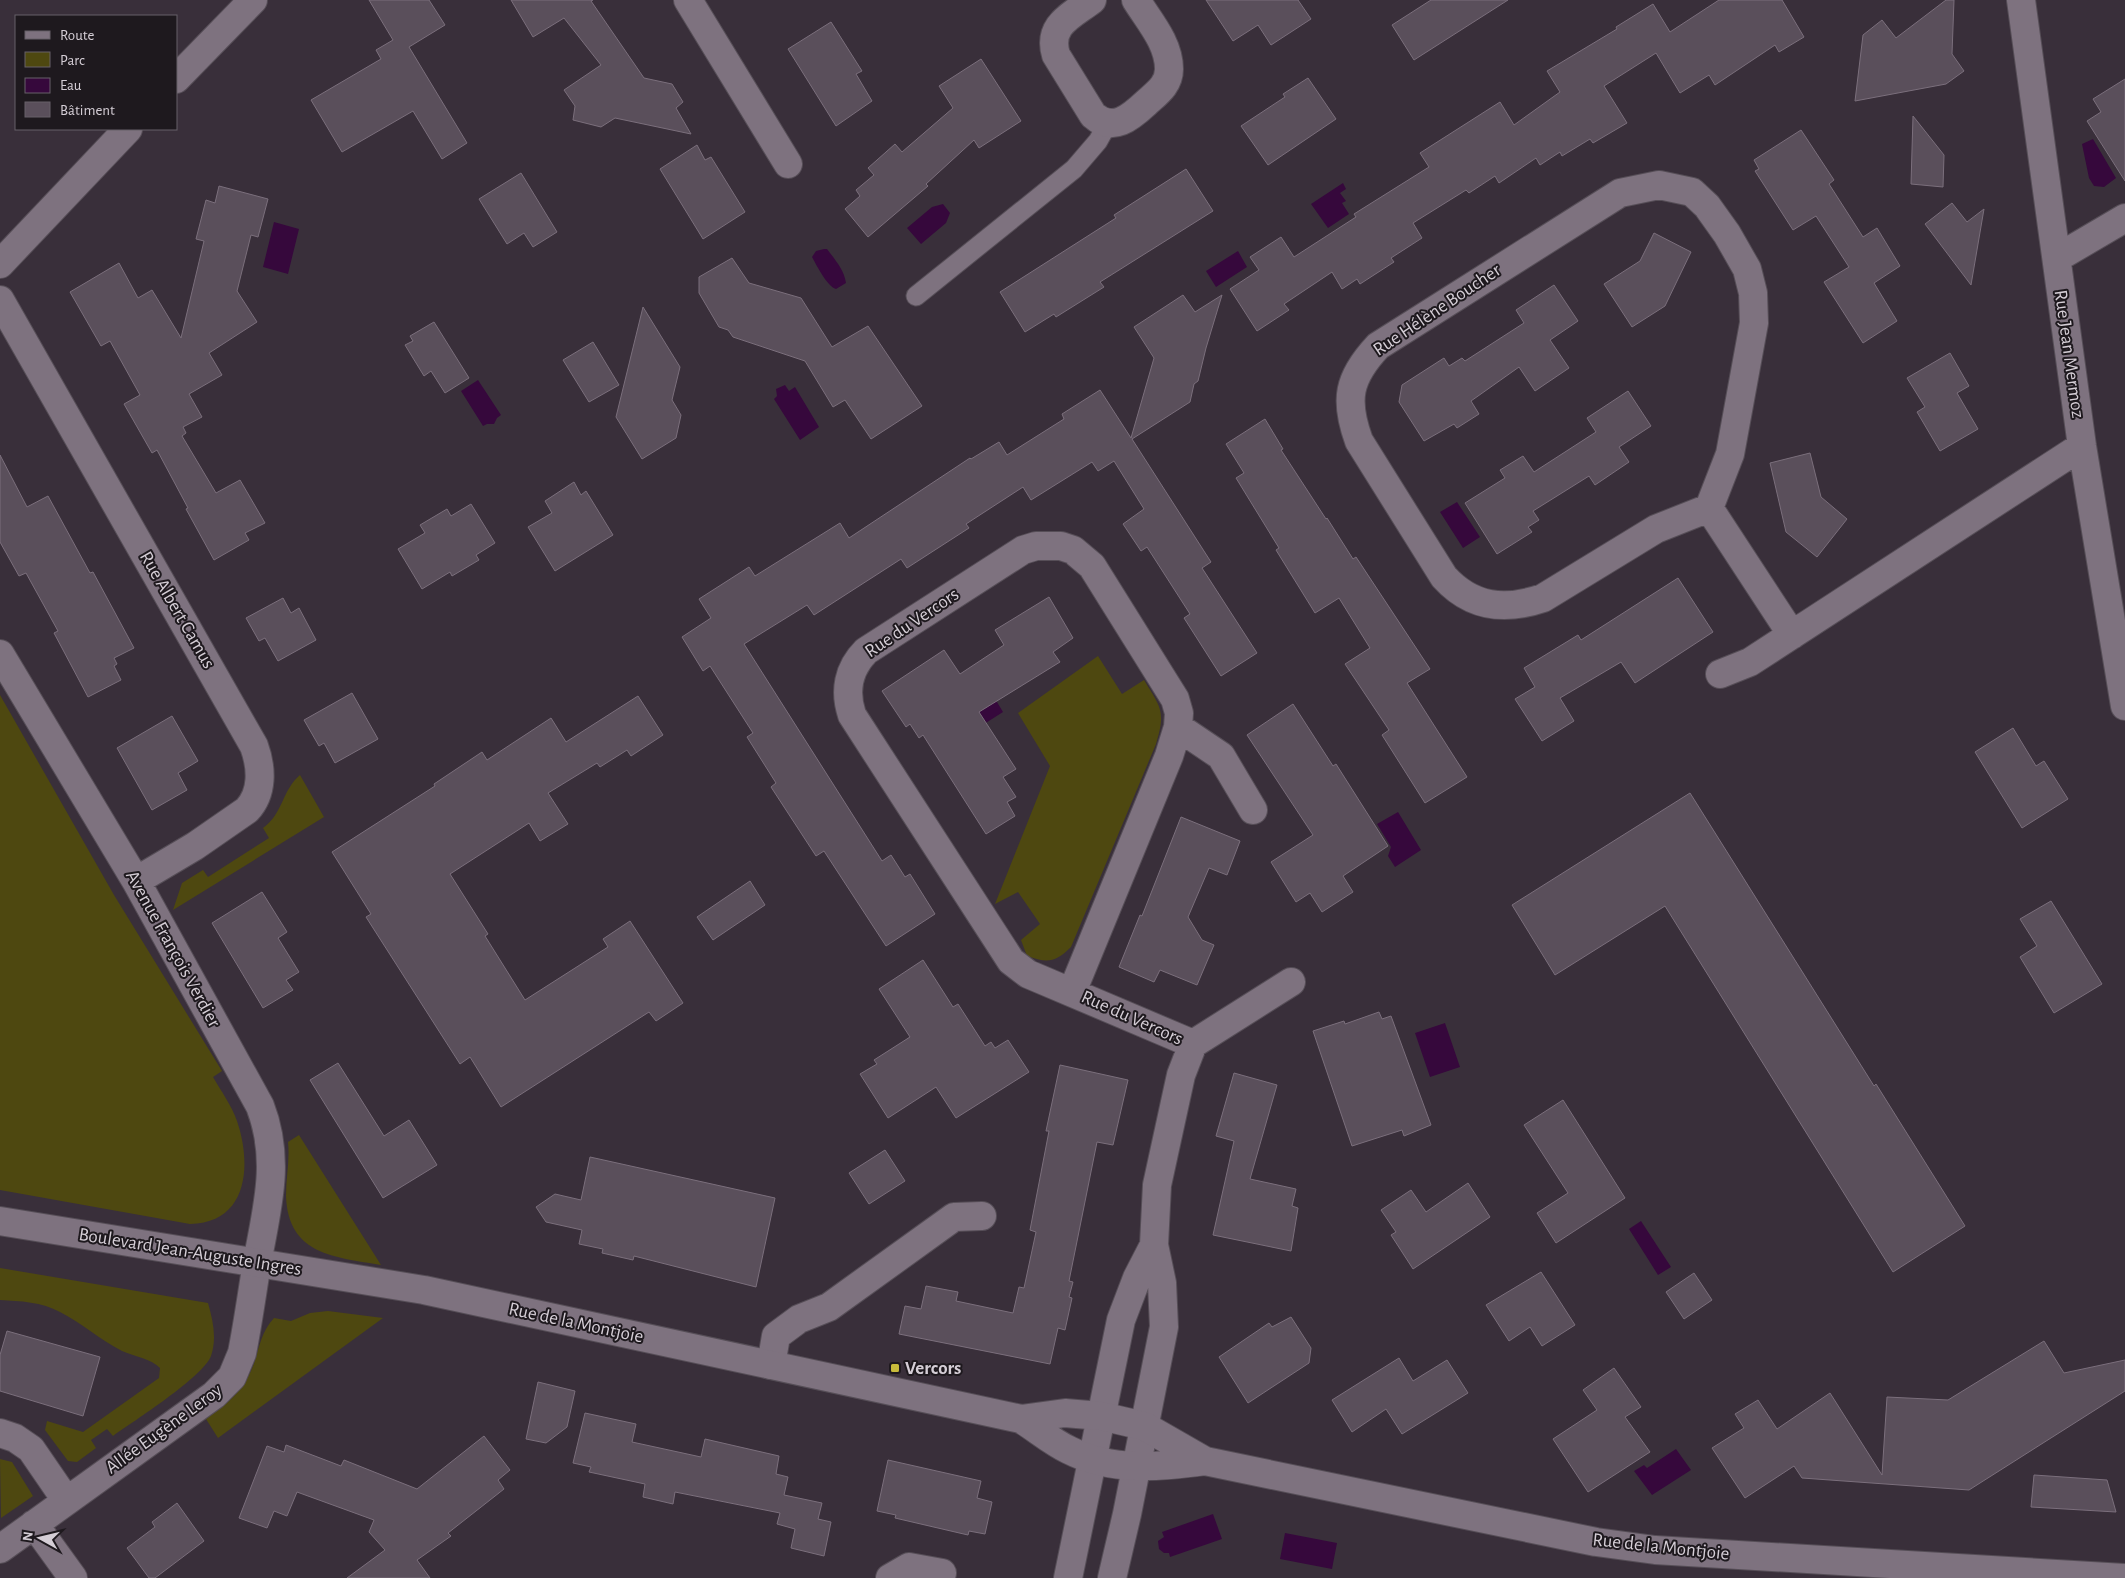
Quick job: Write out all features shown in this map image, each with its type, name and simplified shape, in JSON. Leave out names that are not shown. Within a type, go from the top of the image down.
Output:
[{"type":"street","points":[[178,77],[253,0]]},
{"type":"street","points":[[688,0],[788,164]]},
{"type":"street","points":[[1092,0],[1059,25],[1053,39],[1054,47],[1056,56],[1093,115],[1099,120],[1108,123],[1128,119],[1162,89],[1169,70],[1168,56],[1164,44],[1136,0]]},
{"type":"street","name":"Rue Jean Mermoz","points":[[2021,0],[2082,446],[2125,706]]},
{"type":"street","points":[[0,264],[127,130]]},
{"type":"street","name":"Rue Hélène Boucher","points":[[1659,185],[1692,192],[1707,206],[1738,252],[1747,269],[1753,294],[1754,323],[1730,454],[1710,508],[1656,529],[1543,598],[1524,604],[1504,606],[1485,604],[1466,597],[1444,577],[1360,441],[1352,422],[1350,401],[1351,387],[1355,375],[1364,360],[1378,346],[1620,193],[1659,185]]},
{"type":"street","points":[[2057,258],[2125,218]]},
{"type":"street","name":"Rue Albert Camus","points":[[0,300],[245,729],[258,755],[260,774],[258,791],[252,805],[195,846],[136,881]]},
{"type":"street","points":[[1720,674],[1750,662],[2082,446]]},
{"type":"street","points":[[1710,508],[1792,635]]},
{"type":"street","name":"Rue du Vercors","points":[[1072,992],[1169,756],[1178,727],[1179,713],[1169,688],[1092,566],[1073,550],[1061,546],[1036,546],[1023,550],[866,651],[852,669],[848,694],[852,714],[1011,961],[1028,974],[1193,1044]]},
{"type":"street","name":"Avenue François Verdier","points":[[0,654],[136,881],[266,1120],[272,1156],[272,1175],[257,1264]]},
{"type":"street","points":[[1178,727],[1221,756],[1254,810]]},
{"type":"street","points":[[1112,1578],[1164,1327],[1162,1283],[1154,1245],[1158,1185],[1181,1075],[1193,1044],[1290,982]]},
{"type":"street","points":[[771,1365],[776,1336],[799,1319],[829,1306],[954,1217],[982,1216]]},
{"type":"street","name":"Boulevard Jean-Auguste Ingres","points":[[0,1220],[379,1283]]},
{"type":"street","points":[[1068,1578],[1121,1320],[1137,1278],[1154,1245]]},
{"type":"street","name":"Allée Eugène Leroy","points":[[0,1548],[214,1395],[232,1377],[242,1353],[257,1264]]},
{"type":"street","name":"Rue de la Montjoie","points":[[379,1283],[424,1290],[1021,1419],[1065,1413],[1101,1416],[1144,1426],[1206,1460],[1596,1542],[1655,1550],[2125,1578]]},
{"type":"street","name":"Rue de la Montjoie","points":[[1021,1419],[1070,1450],[1092,1460],[1136,1467],[1160,1467],[1206,1460]]},
{"type":"street","points":[[0,1433],[15,1438],[31,1449],[66,1500]]},
{"type":"street","points":[[34,1524],[73,1578]]},
{"type":"street","points":[[890,1578],[909,1567],[942,1573]]},
{"type":"lane","points":[[916,296],[1074,169],[1098,141],[1108,123]]},
{"type":"green space","points":[[1098,656],[1122,694],[1144,680],[1158,704],[1161,724],[1156,744],[1071,947],[1055,959],[1040,960],[1027,956],[1021,940],[1040,924],[1018,892],[995,904],[1050,766],[1018,713]]},
{"type":"green space","points":[[0,695],[114,895],[222,1071],[213,1077],[237,1121],[242,1138],[244,1173],[241,1189],[234,1203],[224,1214],[209,1221],[190,1224],[0,1190]]},
{"type":"green space","points":[[300,775],[324,817],[173,910],[182,883],[203,870],[208,877],[269,838],[263,828],[275,816],[289,788]]},
{"type":"green space","points":[[299,1135],[381,1265],[347,1259],[317,1250],[305,1242],[295,1231],[289,1216],[286,1196],[288,1142]]},
{"type":"green space","points":[[0,1268],[208,1303],[214,1336],[211,1356],[205,1365],[182,1387],[113,1436],[107,1429],[91,1440],[96,1448],[77,1462],[68,1461],[45,1430],[47,1421],[83,1432],[159,1378],[160,1368],[147,1360],[114,1347],[68,1316],[46,1306],[0,1300]]},
{"type":"green space","points":[[328,1311],[383,1318],[218,1438],[206,1419],[226,1404],[247,1379],[265,1330],[274,1318],[291,1321],[310,1313]]},
{"type":"green space","points":[[0,1459],[12,1462],[33,1496],[1,1518]]},
{"type":"water","points":[[2093,139],[2116,178],[2104,187],[2094,186],[2089,178],[2082,144]]},
{"type":"water","points":[[1343,183],[1346,189],[1340,193],[1346,201],[1342,203],[1349,214],[1328,228],[1311,204]]},
{"type":"water","points":[[943,204],[950,213],[946,223],[921,244],[907,228],[932,207]]},
{"type":"water","points":[[274,222],[299,229],[288,274],[263,267]]},
{"type":"water","points":[[827,249],[836,261],[845,278],[846,283],[836,289],[826,280],[812,257],[816,251]]},
{"type":"water","points":[[1238,251],[1247,267],[1216,287],[1206,271]]},
{"type":"water","points":[[478,380],[501,415],[494,424],[483,426],[461,391]]},
{"type":"water","points":[[785,385],[789,391],[795,387],[819,427],[800,440],[774,399],[777,396],[776,389]]},
{"type":"water","points":[[1457,502],[1480,537],[1463,548],[1440,512]]},
{"type":"water","points":[[994,697],[1003,712],[970,733],[961,719]]},
{"type":"water","points":[[1398,812],[1421,850],[1395,867],[1388,856],[1391,847],[1377,824]]},
{"type":"water","points":[[1445,1023],[1460,1067],[1430,1077],[1415,1033]]},
{"type":"water","points":[[1641,1221],[1671,1267],[1658,1275],[1629,1229]]},
{"type":"water","points":[[1676,1449],[1691,1470],[1652,1495],[1634,1471],[1644,1465],[1647,1468]]},
{"type":"water","points":[[1213,1514],[1222,1539],[1170,1557],[1169,1553],[1164,1553],[1159,1549],[1158,1541],[1164,1537],[1162,1532]]},
{"type":"water","points":[[1285,1533],[1337,1543],[1332,1569],[1280,1559]]},
{"type":"building","points":[[369,0],[429,0],[445,25],[409,47],[467,143],[442,159],[413,111],[342,152],[311,100],[381,59],[376,50],[393,40]]},
{"type":"building","points":[[511,0],[593,0],[591,1],[644,78],[672,84],[683,102],[676,108],[691,134],[615,118],[601,127],[573,120],[575,106],[564,90],[601,65],[564,18],[533,37]]},
{"type":"building","points":[[1206,0],[1298,0],[1311,19],[1271,45],[1258,25],[1233,41]]},
{"type":"building","points":[[1431,0],[1508,0],[1414,60],[1392,25]]},
{"type":"building","points":[[1719,0],[1782,0],[1804,37],[1779,52],[1775,45],[1715,85],[1709,75],[1680,93],[1656,53],[1604,86],[1627,123],[1593,143],[1590,139],[1562,156],[1560,152],[1540,165],[1536,158],[1499,183],[1495,176],[1469,193],[1466,190],[1413,223],[1422,238],[1391,258],[1394,262],[1360,284],[1357,279],[1342,289],[1332,272],[1284,304],[1289,310],[1257,331],[1230,289],[1259,270],[1250,257],[1281,237],[1294,257],[1356,217],[1354,214],[1429,167],[1420,153],[1500,102],[1514,125],[1560,92],[1547,71],[1617,29],[1616,27],[1653,4],[1670,32]]},
{"type":"building","points":[[1946,0],[1954,0],[1952,54],[1964,71],[1946,84],[1855,101],[1863,35],[1882,20],[1896,38]]},
{"type":"building","points":[[831,22],[862,71],[856,74],[872,101],[836,126],[788,49]]},
{"type":"building","points":[[981,59],[1021,121],[979,148],[974,140],[926,184],[928,186],[868,237],[845,209],[860,196],[856,190],[874,175],[868,168],[895,144],[902,152],[953,108],[939,86]]},
{"type":"building","points":[[1308,78],[1336,119],[1268,165],[1241,126],[1285,97],[1283,94]]},
{"type":"building","points":[[2125,79],[2125,181],[2087,121],[2101,112],[2093,99]]},
{"type":"building","points":[[1913,116],[1944,155],[1943,187],[1911,184]]},
{"type":"building","points":[[1801,130],[1834,180],[1829,184],[1863,237],[1877,228],[1900,266],[1874,283],[1897,321],[1863,343],[1824,282],[1849,267],[1816,216],[1793,230],[1755,171],[1759,169],[1754,160]]},
{"type":"building","points":[[697,145],[705,160],[711,157],[745,212],[703,239],[660,169]]},
{"type":"building","points":[[1186,169],[1213,211],[1100,282],[1104,287],[1056,317],[1054,314],[1025,332],[1000,292],[1116,218],[1114,215]]},
{"type":"building","points":[[521,173],[557,232],[533,247],[524,233],[507,244],[479,199]]},
{"type":"building","points":[[219,186],[268,199],[258,237],[251,235],[237,291],[257,322],[209,353],[222,375],[189,394],[202,417],[183,427],[186,433],[182,436],[216,493],[240,480],[265,523],[245,533],[249,540],[214,560],[157,450],[152,453],[124,404],[140,395],[110,341],[101,346],[70,292],[119,263],[138,298],[152,290],[181,338],[204,241],[196,239],[206,200],[215,203]]},
{"type":"building","points":[[1952,203],[1967,222],[1984,209],[1971,285],[1925,224]]},
{"type":"building","points":[[1654,233],[1691,252],[1665,306],[1632,327],[1604,284],[1640,261]]},
{"type":"building","points":[[732,258],[749,283],[801,298],[832,347],[868,326],[922,406],[871,439],[845,400],[833,407],[805,361],[733,337],[728,330],[719,327],[699,293],[699,277]]},
{"type":"building","points":[[1554,285],[1578,321],[1550,340],[1569,368],[1535,391],[1519,367],[1471,401],[1479,414],[1457,428],[1454,424],[1424,441],[1399,402],[1402,385],[1444,358],[1449,366],[1462,358],[1465,361],[1524,323],[1516,310]]},
{"type":"building","points":[[1183,295],[1195,312],[1222,295],[1198,381],[1194,384],[1190,402],[1132,439],[1211,562],[1202,568],[1257,653],[1221,676],[1184,618],[1190,614],[1147,547],[1141,551],[1123,524],[1144,509],[1114,461],[1098,471],[1092,462],[1031,500],[1023,487],[966,524],[969,528],[907,568],[901,559],[814,615],[807,605],[744,644],[882,861],[891,855],[905,877],[910,874],[935,914],[886,946],[824,851],[816,856],[771,787],[776,783],[747,737],[753,733],[710,666],[703,671],[682,637],[711,618],[699,599],[749,567],[755,576],[840,523],[849,538],[970,458],[999,442],[1007,455],[1064,419],[1062,414],[1100,390],[1131,438],[1154,358],[1134,327]]},
{"type":"building","points":[[643,307],[680,367],[672,400],[681,415],[676,438],[642,459],[616,417]]},
{"type":"building","points":[[434,322],[469,378],[445,393],[431,371],[424,376],[405,345],[413,341],[410,336]]},
{"type":"building","points":[[593,342],[619,385],[589,402],[563,360]]},
{"type":"building","points":[[1950,353],[1969,386],[1957,393],[1978,429],[1940,451],[1917,412],[1925,407],[1907,378]]},
{"type":"building","points":[[1628,391],[1651,426],[1619,447],[1629,462],[1595,485],[1589,476],[1533,511],[1539,520],[1528,527],[1532,532],[1497,554],[1465,503],[1505,478],[1500,470],[1523,456],[1534,472],[1596,432],[1587,418]]},
{"type":"building","points":[[1265,419],[1283,449],[1281,450],[1326,519],[1353,559],[1356,557],[1430,669],[1407,683],[1467,777],[1425,803],[1382,735],[1389,730],[1345,664],[1370,648],[1339,598],[1315,613],[1276,550],[1279,548],[1236,478],[1244,473],[1226,444]]},
{"type":"building","points":[[1810,453],[1821,497],[1847,519],[1817,557],[1786,532],[1770,463]]},
{"type":"building","points":[[0,455],[27,507],[48,496],[90,573],[93,572],[134,648],[114,658],[117,664],[114,666],[121,680],[88,697],[54,633],[58,631],[26,573],[19,576],[0,542]]},
{"type":"building","points":[[574,482],[581,495],[586,491],[613,535],[555,571],[528,527],[552,513],[545,501]]},
{"type":"building","points":[[471,504],[495,543],[476,555],[479,560],[452,576],[450,572],[422,589],[398,549],[425,533],[420,525],[447,509],[451,516]]},
{"type":"building","points":[[1678,578],[1713,632],[1635,683],[1621,662],[1560,698],[1574,721],[1542,741],[1515,699],[1535,687],[1524,668],[1578,635],[1581,640]]},
{"type":"building","points":[[1049,597],[1073,638],[1053,652],[1060,662],[979,712],[1016,769],[1003,777],[1016,797],[1007,802],[1015,816],[986,834],[923,735],[919,738],[910,724],[906,727],[882,691],[944,650],[960,674],[1004,645],[995,630]]},
{"type":"building","points":[[283,598],[291,613],[299,608],[316,640],[278,661],[265,638],[259,641],[246,618]]},
{"type":"building","points":[[352,693],[378,739],[335,763],[324,743],[319,746],[304,720]]},
{"type":"building","points":[[638,696],[663,735],[631,756],[627,750],[600,767],[597,763],[548,793],[568,824],[540,841],[529,823],[450,874],[488,934],[485,936],[525,1000],[608,947],[603,939],[630,921],[683,1003],[656,1021],[649,1012],[501,1107],[470,1057],[460,1064],[366,917],[371,914],[332,852],[435,786],[434,784],[482,752],[487,760],[551,718],[566,742]]},
{"type":"building","points":[[1293,704],[1333,766],[1336,764],[1388,846],[1343,876],[1353,892],[1322,912],[1310,893],[1296,902],[1271,862],[1313,835],[1247,735]]},
{"type":"building","points":[[172,716],[198,761],[178,773],[187,790],[152,810],[117,748]]},
{"type":"building","points":[[2013,728],[2036,766],[2044,761],[2068,799],[2022,828],[1975,752]]},
{"type":"building","points":[[1690,793],[1874,1086],[1876,1084],[1965,1226],[1893,1272],[1665,906],[1555,975],[1512,905]]},
{"type":"building","points":[[1181,817],[1240,841],[1227,875],[1209,868],[1188,917],[1202,940],[1214,945],[1197,985],[1160,970],[1154,982],[1119,967],[1140,915],[1142,916]]},
{"type":"building","points":[[750,881],[765,905],[713,940],[697,917]]},
{"type":"building","points":[[262,892],[287,932],[278,938],[299,972],[286,980],[293,990],[263,1008],[212,923]]},
{"type":"building","points":[[2051,901],[2102,984],[2054,1013],[2020,957],[2037,946],[2020,919]]},
{"type":"building","points":[[923,960],[953,1007],[958,1004],[985,1046],[991,1042],[995,1048],[1008,1040],[1029,1072],[956,1118],[936,1087],[888,1118],[860,1074],[877,1064],[874,1060],[910,1037],[879,989]]},
{"type":"building","points":[[1379,1012],[1382,1019],[1391,1016],[1431,1125],[1404,1136],[1402,1130],[1352,1146],[1313,1031],[1344,1021],[1345,1024]]},
{"type":"building","points":[[338,1063],[384,1136],[409,1120],[437,1165],[383,1198],[310,1080]]},
{"type":"building","points":[[1060,1065],[1128,1080],[1113,1145],[1097,1142],[1069,1281],[1073,1282],[1069,1297],[1072,1298],[1065,1330],[1058,1328],[1050,1364],[899,1334],[905,1306],[921,1309],[926,1286],[958,1292],[956,1301],[1013,1313],[1019,1287],[1024,1288],[1036,1232],[1030,1230],[1049,1131],[1046,1131]]},
{"type":"building","points":[[1234,1073],[1277,1085],[1250,1179],[1296,1189],[1292,1206],[1298,1208],[1291,1251],[1213,1235],[1234,1141],[1216,1136]]},
{"type":"building","points":[[1563,1100],[1625,1198],[1556,1243],[1537,1213],[1568,1193],[1524,1125]]},
{"type":"building","points":[[885,1150],[905,1181],[869,1204],[849,1173]]},
{"type":"building","points":[[590,1157],[775,1198],[756,1287],[634,1256],[633,1260],[602,1253],[603,1249],[579,1244],[582,1230],[546,1222],[536,1207],[555,1194],[581,1200]]},
{"type":"building","points":[[1468,1183],[1490,1217],[1413,1269],[1391,1235],[1396,1232],[1381,1210],[1411,1190],[1426,1212]]},
{"type":"building","points":[[1541,1272],[1575,1325],[1542,1346],[1530,1327],[1509,1341],[1486,1305]]},
{"type":"building","points":[[1694,1273],[1712,1300],[1684,1319],[1666,1292]]},
{"type":"building","points":[[1291,1317],[1311,1348],[1309,1363],[1248,1403],[1219,1357],[1269,1323],[1272,1327]]},
{"type":"building","points":[[7,1331],[100,1357],[83,1416],[0,1391],[0,1355]]},
{"type":"building","points":[[2044,1341],[2064,1373],[2125,1360],[2125,1391],[1969,1490],[1802,1478],[1794,1466],[1745,1498],[1712,1448],[1744,1428],[1735,1414],[1758,1400],[1777,1429],[1830,1393],[1882,1475],[1887,1397],[1948,1400]]},
{"type":"building","points":[[1399,1358],[1413,1381],[1447,1360],[1468,1393],[1402,1434],[1386,1409],[1352,1432],[1332,1400]]},
{"type":"building","points":[[1614,1368],[1641,1407],[1625,1417],[1650,1452],[1588,1492],[1553,1439],[1597,1410],[1583,1390]]},
{"type":"building","points":[[538,1382],[575,1391],[567,1427],[546,1443],[526,1439]]},
{"type":"building","points":[[585,1413],[636,1424],[632,1442],[701,1457],[705,1439],[779,1456],[776,1474],[788,1477],[784,1495],[822,1503],[818,1519],[831,1522],[824,1556],[791,1548],[795,1529],[777,1524],[780,1513],[675,1492],[673,1504],[643,1497],[645,1484],[589,1472],[591,1467],[573,1463]]},
{"type":"building","points":[[484,1436],[510,1470],[498,1480],[504,1489],[448,1533],[451,1536],[417,1560],[430,1578],[347,1578],[385,1550],[369,1532],[374,1520],[297,1492],[287,1516],[274,1511],[267,1528],[239,1518],[267,1446],[284,1452],[286,1445],[341,1466],[344,1460],[417,1489]]},
{"type":"building","points":[[888,1460],[981,1481],[977,1498],[992,1502],[985,1534],[969,1531],[968,1535],[895,1518],[896,1515],[877,1511]]},
{"type":"building","points":[[2034,1475],[2107,1480],[2116,1512],[2031,1507]]},
{"type":"building","points":[[177,1503],[204,1541],[155,1578],[149,1578],[127,1548],[155,1527],[152,1522]]},
{"type":"place","name":"Vercors","points":[[895,1368]]}]
